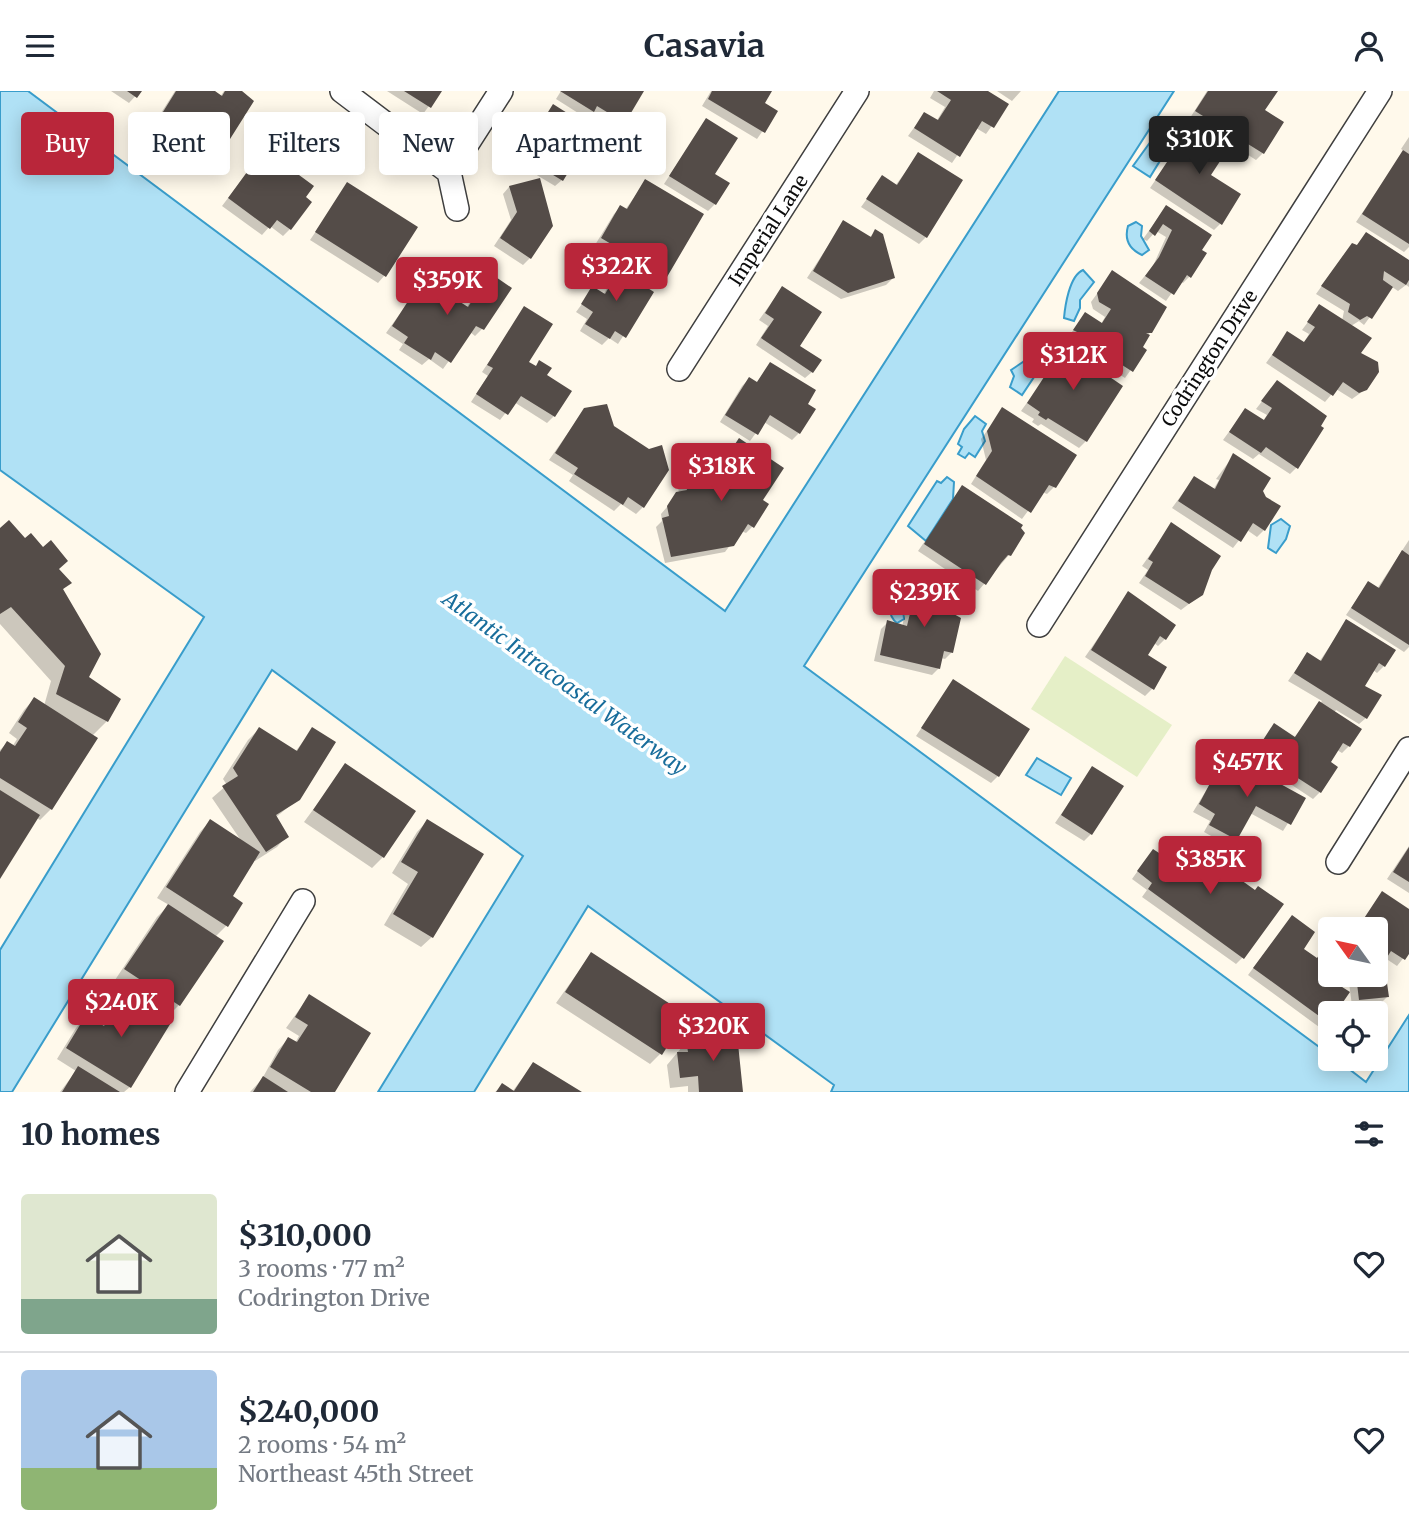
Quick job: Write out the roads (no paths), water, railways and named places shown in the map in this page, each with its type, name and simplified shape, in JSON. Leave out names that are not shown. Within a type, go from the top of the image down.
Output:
[{"type":"street","points":[[342,91],[379,119]]},
{"type":"street","points":[[478,127],[501,91]]},
{"type":"street","name":"Imperial Lane","points":[[679,369],[856,91]]},
{"type":"street","name":"Codrington Drive","points":[[1039,625],[1380,91]]},
{"type":"street","points":[[450,175],[457,209]]},
{"type":"street","points":[[1338,862],[1409,749]]},
{"type":"street","points":[[187,1092],[303,901]]},
{"type":"water","name":"Atlantic Intracoastal Waterway","points":[[0,91],[28,91],[56,112],[21,112],[21,175],[114,175],[114,155],[128,166],[128,175],[141,175],[725,611],[1059,91],[1174,91],[804,666],[1318,1046],[1318,1071],[1352,1071],[1366,1082],[1373,1071],[1388,1071],[1388,1048],[1409,1015],[1409,1092],[831,1092],[834,1085],[588,906],[474,1092],[378,1092],[523,856],[272,670],[12,1092],[0,1092],[0,950],[204,617],[0,470]]},
{"type":"water","points":[[1151,141],[1166,151],[1150,177],[1133,166]]},
{"type":"water","points":[[1136,222],[1142,226],[1141,236],[1149,250],[1142,255],[1131,247],[1127,240],[1128,226]]},
{"type":"water","points":[[1083,270],[1094,282],[1080,300],[1080,308],[1074,321],[1064,318],[1065,307],[1074,278]]},
{"type":"water","points":[[1029,358],[1042,365],[1022,395],[1010,387],[1014,376],[1011,370]]},
{"type":"water","points":[[975,416],[986,424],[982,431],[985,441],[975,457],[969,453],[965,458],[958,454],[962,447],[958,444],[964,429]]},
{"type":"water","points":[[947,477],[954,482],[953,499],[926,541],[908,526],[937,481],[941,483]]},
{"type":"water","points":[[1281,519],[1290,526],[1286,539],[1276,553],[1268,548],[1271,525]]},
{"type":"water","points":[[898,592],[908,596],[909,600],[903,609],[904,619],[897,623],[890,607]]},
{"type":"water","points":[[1037,758],[1071,778],[1061,795],[1026,775]]}]
